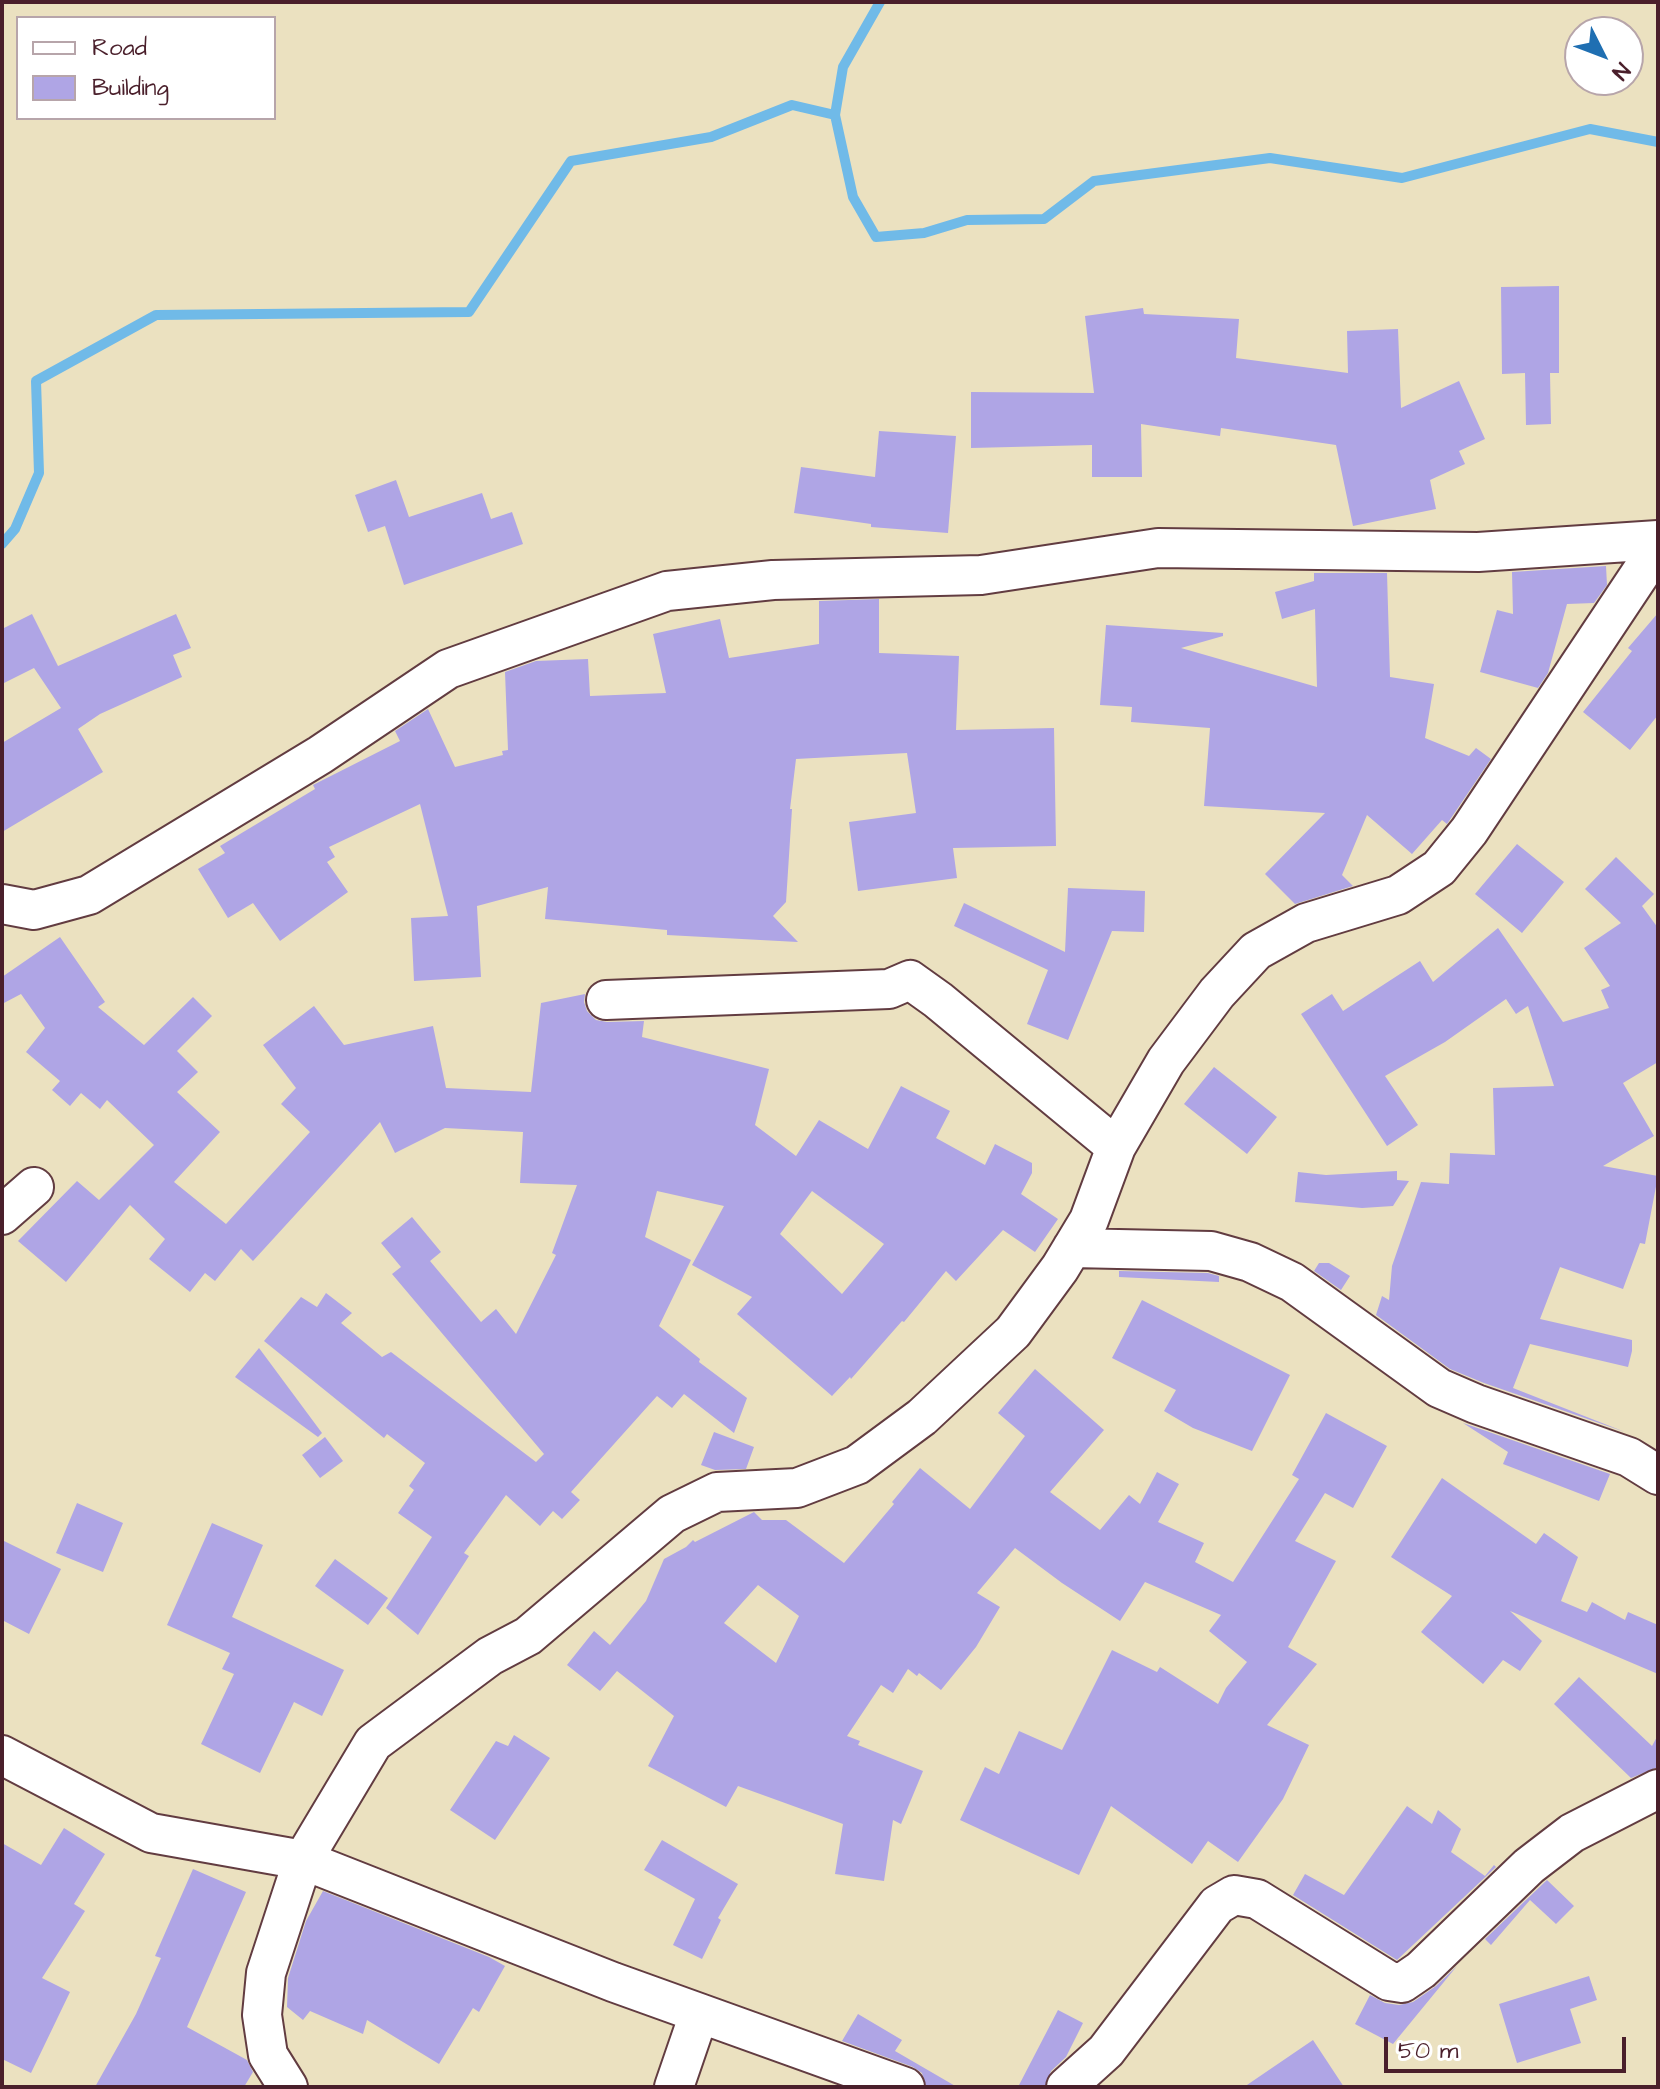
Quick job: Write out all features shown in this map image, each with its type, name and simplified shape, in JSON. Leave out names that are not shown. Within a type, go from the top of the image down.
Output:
[{"type":"street","points":[[2,904],[34,910],[89,895],[320,755],[448,669],[667,591],[773,580],[981,575],[1158,548],[1478,552],[1658,540]]},
{"type":"street","points":[[288,2087],[268,2055],[262,2015],[266,1973],[303,1860],[373,1743],[490,1656],[528,1636],[672,1514],[717,1492],[797,1488],[857,1465],[922,1417],[1013,1332],[1072,1248],[1089,1220],[1116,1147],[1166,1061],[1217,993],[1256,951],[1306,923],[1398,895],[1439,868],[1469,831],[1658,547]]},
{"type":"street","points":[[606,1000],[889,989],[910,980],[1116,1147]]},
{"type":"street","points":[[2,1215],[34,1187]]},
{"type":"street","points":[[1072,1248],[1211,1251],[1250,1262],[1292,1282],[1439,1388],[1476,1404],[1629,1457],[1658,1475]]},
{"type":"street","points":[[2,1755],[151,1833],[303,1860],[699,2014],[905,2087]]},
{"type":"street","points":[[1066,2087],[1106,2051],[1217,1905],[1234,1895],[1257,1899],[1389,1981],[1402,1983],[1421,1970],[1540,1857],[1572,1833],[1658,1789]]},
{"type":"street","points":[[674,2087],[699,2014]]},
{"type":"building","points":[[1559,286],[1559,373],[1550,373],[1551,424],[1526,425],[1525,373],[1502,374],[1501,287]]},
{"type":"building","points":[[1143,308],[1144,314],[1239,319],[1236,358],[1348,373],[1347,331],[1398,329],[1401,408],[1459,381],[1485,439],[1459,451],[1465,464],[1430,480],[1436,509],[1353,526],[1336,445],[1221,428],[1220,436],[1141,424],[1142,477],[1092,477],[1092,445],[971,448],[971,392],[1094,393],[1085,316]]},
{"type":"building","points":[[879,431],[956,436],[948,533],[871,527],[871,524],[794,513],[801,467],[875,477]]},
{"type":"building","points":[[396,480],[409,517],[482,493],[491,519],[512,512],[523,544],[404,585],[385,526],[368,532],[355,495]]},
{"type":"building","points":[[1606,566],[1607,585],[1594,603],[1567,604],[1548,673],[1538,688],[1480,672],[1497,610],[1513,614],[1512,572]]},
{"type":"building","points":[[1314,573],[1387,573],[1390,677],[1434,684],[1425,738],[1469,756],[1476,748],[1491,759],[1447,824],[1442,820],[1412,854],[1367,815],[1342,875],[1353,886],[1295,904],[1265,874],[1325,813],[1204,806],[1210,728],[1131,722],[1132,707],[1100,705],[1106,625],[1223,633],[1223,636],[1181,648],[1317,687],[1315,609],[1282,619],[1275,592],[1314,581]]},
{"type":"building","points":[[879,599],[879,653],[959,656],[956,730],[1054,728],[1056,846],[953,848],[957,878],[858,891],[849,822],[916,813],[907,753],[796,759],[790,809],[786,902],[773,916],[798,942],[667,935],[667,930],[545,919],[548,887],[477,906],[481,977],[414,981],[411,918],[448,916],[420,804],[329,847],[335,857],[327,862],[348,892],[280,941],[253,903],[228,918],[198,869],[225,853],[220,846],[315,789],[313,785],[400,741],[395,731],[428,709],[455,767],[503,755],[502,751],[508,750],[505,672],[536,661],[588,659],[590,696],[666,693],[653,634],[720,619],[729,658],[819,644],[819,601]]},
{"type":"building","points":[[1658,613],[1658,715],[1630,750],[1583,712],[1632,651],[1628,648]]},
{"type":"building","points":[[32,614],[58,666],[176,614],[191,648],[173,655],[182,677],[100,714],[78,729],[103,772],[2,832],[2,743],[61,708],[34,668],[2,684],[2,629]]},
{"type":"building","points":[[1517,844],[1564,882],[1522,933],[1475,894]]},
{"type":"building","points":[[1616,857],[1654,894],[1642,906],[1658,928],[1658,1062],[1623,1083],[1654,1136],[1603,1166],[1658,1176],[1645,1244],[1640,1243],[1623,1289],[1560,1267],[1540,1319],[1632,1340],[1632,1351],[1628,1367],[1530,1344],[1513,1388],[1625,1432],[1450,1369],[1376,1315],[1382,1296],[1389,1300],[1392,1266],[1421,1182],[1449,1184],[1450,1153],[1495,1155],[1493,1088],[1554,1086],[1528,1006],[1516,1014],[1506,999],[1445,1042],[1385,1076],[1418,1125],[1387,1146],[1301,1014],[1332,994],[1343,1011],[1420,961],[1433,982],[1498,928],[1563,1022],[1609,1008],[1601,990],[1610,986],[1584,948],[1621,923],[1585,889]]},
{"type":"building","points":[[1068,888],[1145,891],[1144,932],[1112,931],[1068,1040],[1027,1024],[1048,970],[954,926],[964,903],[1065,952]]},
{"type":"building","points":[[60,937],[105,1002],[98,1007],[144,1045],[193,997],[212,1016],[177,1051],[198,1072],[177,1092],[220,1132],[174,1182],[226,1224],[310,1132],[281,1104],[296,1088],[263,1045],[314,1006],[344,1045],[433,1026],[446,1088],[531,1092],[541,1003],[585,994],[587,1011],[596,1020],[644,1021],[642,1037],[769,1069],[755,1125],[796,1156],[819,1120],[868,1149],[901,1086],[950,1111],[936,1138],[985,1165],[995,1144],[1032,1163],[1032,1173],[1021,1194],[1058,1219],[1035,1252],[1003,1230],[956,1281],[946,1271],[904,1322],[832,1396],[737,1314],[752,1297],[692,1265],[724,1206],[657,1191],[645,1237],[691,1260],[659,1326],[700,1359],[699,1362],[747,1398],[734,1433],[684,1394],[672,1408],[657,1396],[571,1492],[580,1500],[562,1519],[553,1511],[540,1526],[506,1495],[464,1553],[469,1556],[418,1635],[386,1608],[432,1537],[398,1513],[414,1490],[409,1486],[425,1463],[387,1434],[384,1438],[264,1341],[301,1297],[317,1307],[326,1293],[352,1313],[341,1323],[382,1357],[391,1352],[536,1462],[544,1454],[392,1274],[401,1267],[381,1243],[412,1217],[441,1252],[430,1261],[481,1322],[496,1309],[516,1334],[556,1255],[552,1253],[577,1185],[520,1183],[523,1132],[445,1128],[395,1153],[380,1122],[253,1261],[241,1249],[215,1281],[205,1273],[190,1292],[149,1259],[165,1239],[130,1205],[66,1282],[18,1241],[77,1181],[99,1200],[154,1145],[107,1100],[100,1109],[81,1093],[70,1106],[52,1090],[60,1081],[26,1052],[45,1028],[21,994],[2,1004],[2,977]],"holes":[[[812,1191],[884,1244],[842,1294],[780,1234]]]},
{"type":"building","points":[[1214,1067],[1277,1117],[1247,1154],[1184,1104]]},
{"type":"building","points":[[1397,1171],[1397,1180],[1409,1181],[1393,1206],[1362,1208],[1295,1202],[1298,1172],[1326,1175]]},
{"type":"building","points":[[1319,1263],[1329,1263],[1350,1276],[1341,1290],[1314,1271]]},
{"type":"building","points":[[1119,1271],[1208,1273],[1219,1276],[1219,1282],[1119,1277]]},
{"type":"building","points":[[1142,1300],[1290,1375],[1252,1451],[1193,1428],[1164,1411],[1176,1390],[1112,1358]]},
{"type":"building","points":[[259,1348],[322,1433],[318,1437],[235,1377]]},
{"type":"building","points":[[1035,1369],[1104,1430],[1050,1492],[1100,1530],[1129,1495],[1140,1504],[1157,1472],[1179,1484],[1158,1522],[1204,1543],[1195,1562],[1233,1582],[1299,1479],[1292,1475],[1326,1413],[1387,1446],[1353,1508],[1325,1493],[1295,1541],[1336,1561],[1288,1647],[1317,1664],[1267,1725],[1309,1745],[1283,1799],[1238,1862],[1208,1841],[1192,1864],[1111,1806],[1079,1875],[960,1820],[985,1767],[999,1774],[1019,1731],[1062,1750],[1112,1650],[1157,1672],[1160,1667],[1218,1704],[1226,1688],[1247,1662],[1209,1631],[1221,1615],[1145,1582],[1120,1621],[1015,1548],[977,1593],[1000,1607],[976,1647],[941,1690],[919,1673],[917,1676],[908,1669],[893,1693],[881,1685],[847,1736],[860,1741],[858,1745],[923,1771],[901,1824],[893,1820],[884,1881],[835,1874],[843,1824],[738,1786],[726,1807],[648,1766],[674,1716],[617,1671],[600,1691],[567,1665],[594,1631],[610,1645],[646,1601],[664,1559],[693,1540],[695,1542],[754,1512],[762,1520],[786,1520],[844,1563],[920,1468],[970,1509],[1025,1436],[998,1413]],"holes":[[[758,1585],[799,1616],[776,1663],[724,1623]]]},
{"type":"building","points":[[1463,1423],[1610,1474],[1599,1501],[1503,1464],[1508,1452]]},
{"type":"building","points":[[714,1432],[754,1447],[746,1469],[715,1470],[701,1465]]},
{"type":"building","points":[[325,1437],[343,1461],[320,1478],[302,1455]]},
{"type":"building","points":[[1442,1478],[1536,1544],[1544,1533],[1578,1557],[1561,1601],[1587,1612],[1592,1602],[1625,1620],[1628,1612],[1658,1625],[1658,1674],[1510,1611],[1542,1641],[1520,1671],[1503,1660],[1483,1684],[1421,1632],[1452,1596],[1391,1557]]},
{"type":"building","points":[[77,1503],[123,1523],[103,1572],[56,1553]]},
{"type":"building","points":[[212,1523],[263,1545],[232,1617],[344,1670],[322,1716],[294,1702],[260,1773],[201,1744],[234,1674],[222,1669],[230,1653],[167,1625]]},
{"type":"building","points":[[2,1540],[61,1569],[29,1634],[2,1620]]},
{"type":"building","points":[[335,1559],[388,1598],[368,1625],[315,1586]]},
{"type":"building","points":[[1579,1677],[1652,1746],[1658,1735],[1658,1767],[1631,1778],[1554,1704]]},
{"type":"building","points":[[514,1735],[550,1758],[495,1840],[450,1810],[496,1741],[508,1746]]},
{"type":"building","points":[[1407,1806],[1432,1824],[1438,1810],[1461,1829],[1451,1852],[1485,1876],[1494,1865],[1496,1867],[1397,1960],[1293,1895],[1305,1874],[1344,1895]]},
{"type":"building","points":[[64,1828],[105,1854],[74,1904],[85,1911],[42,1978],[70,1992],[31,2073],[2,2059],[2,1843],[41,1865]]},
{"type":"building","points":[[662,1840],[738,1884],[718,1918],[721,1920],[702,1959],[673,1945],[695,1899],[644,1870]]},
{"type":"building","points":[[193,1869],[246,1892],[187,2027],[247,2060],[253,2072],[244,2087],[95,2087],[136,2014],[161,1958],[155,1956]]},
{"type":"building","points":[[1547,1880],[1574,1906],[1556,1924],[1530,1900],[1491,1945],[1485,1939]]},
{"type":"building","points":[[323,1891],[505,1966],[479,2012],[473,2008],[439,2064],[367,2020],[363,2034],[310,2011],[303,2020],[287,2007],[288,1978],[306,1921]]},
{"type":"building","points":[[1457,1966],[1393,2044],[1355,2024],[1370,1995],[1385,2003],[1399,2005],[1413,2002]]},
{"type":"building","points":[[1589,1976],[1597,2000],[1570,2009],[1581,2043],[1517,2063],[1499,2004]]},
{"type":"building","points":[[1058,2010],[1083,2023],[1066,2057],[1051,2071],[1045,2087],[1018,2087]]},
{"type":"building","points":[[858,2014],[902,2040],[895,2051],[957,2087],[926,2087],[922,2073],[913,2067],[842,2041]]},
{"type":"building","points":[[1313,2040],[1344,2087],[1244,2087]]},
{"type":"waterway","points":[[835,115],[843,67],[880,2]]},
{"type":"waterway","points":[[2,544],[15,529],[39,473],[36,381],[156,315],[469,312],[571,161],[711,137],[792,105],[835,115],[853,197],[876,237],[924,233],[967,220],[1044,219],[1094,181],[1270,158],[1402,178],[1590,129],[1658,142]]}]
